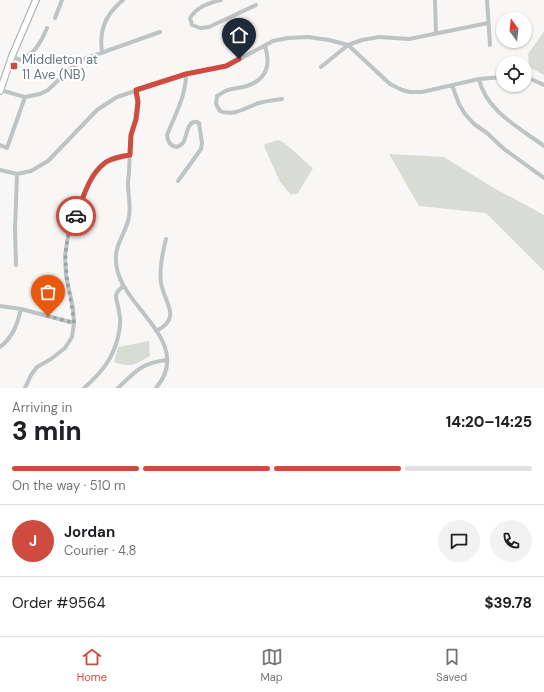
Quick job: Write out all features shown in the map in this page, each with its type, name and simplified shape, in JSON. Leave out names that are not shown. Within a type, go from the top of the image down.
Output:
[{"type":"street","points":[[36,0],[12,56],[0,91],[25,97],[40,94],[48,90],[71,68],[84,60],[160,32]]},
{"type":"street","points":[[55,18],[62,0]]},
{"type":"street","points":[[102,53],[102,30],[112,10],[123,0]]},
{"type":"street","points":[[221,0],[204,5],[194,12],[190,18],[192,25],[200,28],[209,27],[256,5]]},
{"type":"street","points":[[435,0],[436,33]]},
{"type":"street","points":[[487,0],[490,45]]},
{"type":"street","points":[[321,67],[348,45],[362,40],[378,37],[409,39],[488,23]]},
{"type":"street","points":[[12,56],[20,60],[28,57],[40,42],[47,28]]},
{"type":"street","points":[[0,170],[17,174],[31,171],[48,161],[97,110],[113,98],[186,74],[226,66],[273,41],[288,38],[315,38],[348,45],[390,84],[410,92],[422,92],[479,79],[496,78]]},
{"type":"street","points":[[265,46],[268,57],[267,70],[258,80],[247,86],[228,90],[217,96],[216,104],[220,111],[228,114],[260,103],[282,99]]},
{"type":"street","points":[[178,181],[201,149],[202,143],[199,123],[196,121],[192,122],[182,144],[178,147],[172,146],[168,142],[167,135],[184,94],[186,74]]},
{"type":"street","points":[[479,79],[481,88],[492,106],[544,146]]},
{"type":"street","points":[[532,79],[544,85]]},
{"type":"street","points":[[452,85],[458,104],[474,124],[487,133],[504,149],[544,178]]},
{"type":"street","points":[[136,90],[138,102],[136,119],[131,135],[128,184],[130,212],[129,218],[117,246],[115,256],[117,270],[123,286],[146,316],[165,346],[168,360],[167,368],[161,383],[156,388]]},
{"type":"street","points":[[0,145],[7,148],[25,97]]},
{"type":"street","points":[[24,388],[37,367],[51,359],[65,348],[72,337],[74,323],[73,308],[66,276],[65,256],[68,236],[92,176],[106,162],[130,155]]},
{"type":"street","points":[[16,265],[15,230],[17,174]]},
{"type":"street","points":[[156,331],[166,324],[170,317],[170,309],[162,289],[161,281],[166,239]]},
{"type":"street","points":[[84,388],[98,376],[107,365],[114,350],[118,335],[120,314],[116,296],[118,291],[123,286]]},
{"type":"street","points":[[0,306],[21,309],[74,323]]},
{"type":"street","points":[[0,347],[8,341],[16,328],[21,309]]},
{"type":"street","points":[[118,388],[144,365],[152,362],[168,360]]},
{"type":"shaded area","points":[[544,31],[544,75],[532,69],[532,56],[528,56],[528,54]]},
{"type":"shaded area","points":[[278,140],[313,168],[298,193],[291,195],[280,182],[264,146],[265,144]]},
{"type":"shaded area","points":[[389,154],[444,157],[492,187],[544,215],[544,271],[486,213],[419,206]]},
{"type":"shaded area","points":[[149,341],[150,356],[140,362],[133,365],[125,365],[114,362],[118,347]]},
{"type":"way so far","points":[[48,316],[74,323],[73,308],[66,276],[65,256],[68,236],[76,216]]},
{"type":"place","name":"Middleton at 11 Ave (NB)","points":[[14,66]]},
{"type":"route","points":[[76,216],[92,176],[106,162],[130,155],[131,135],[136,119],[138,102],[136,90],[186,74],[226,66],[239,59]]}]
